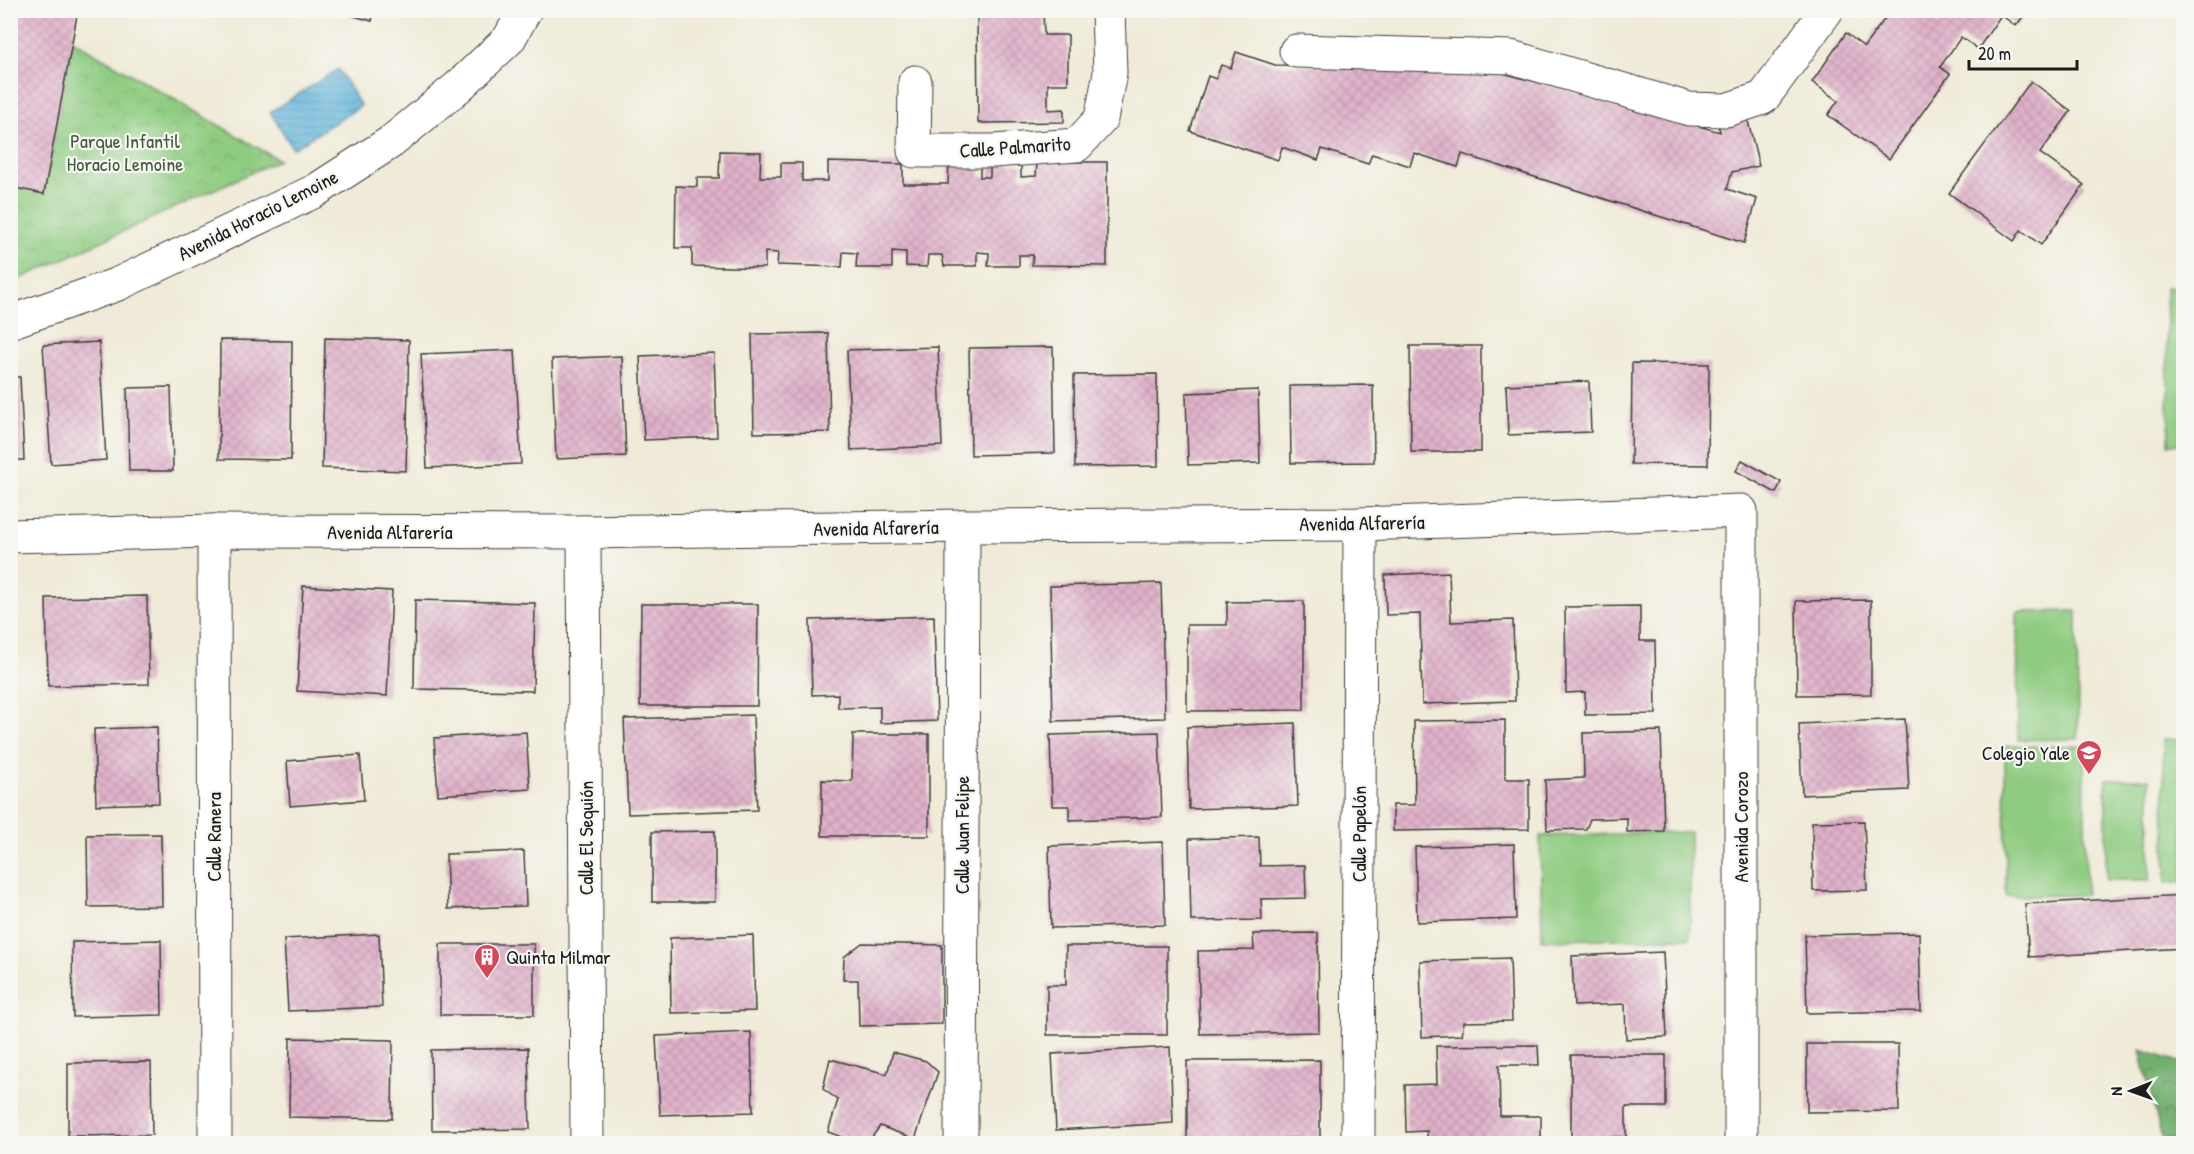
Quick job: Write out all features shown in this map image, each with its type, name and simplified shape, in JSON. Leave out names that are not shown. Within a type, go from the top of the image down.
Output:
[{"type":"street","name":"Avenida Horacio Lemoine","points":[[10,322],[118,284],[315,191],[391,142],[458,87],[509,39],[525,10]]},
{"type":"street","name":"Calle Palmarito","points":[[915,82],[914,151],[993,151],[1077,145],[1101,119],[1110,73],[1108,10]]},
{"type":"street","points":[[1296,51],[1511,57],[1689,109],[1726,110],[1763,98],[1827,10]]},
{"type":"street","name":"Avenida Alfarería","points":[[10,536],[214,531],[584,532],[963,526],[1360,524],[1741,511]]},
{"type":"street","name":"Avenida Corozo","points":[[1741,511],[1742,1143]]},
{"type":"street","name":"Calle Papelón","points":[[1358,1143],[1360,524]]},
{"type":"street","name":"Calle Juan Felipe","points":[[961,1143],[963,526]]},
{"type":"street","name":"Calle Ranera","points":[[214,531],[215,1143]]},
{"type":"street","name":"Calle El Sequión","points":[[584,532],[587,1143]]},
{"type":"green space","name":"Parque Infantil Horacio Lemoine","points":[[72,40],[279,160],[11,283],[10,187],[44,193]]},
{"type":"green space","points":[[2183,286],[2183,444],[2169,444],[2166,287]]},
{"type":"green space","points":[[2077,611],[2078,739],[2018,740],[2017,612]]},
{"type":"green space","points":[[2163,739],[2183,739],[2183,882],[2166,883]]},
{"type":"green space","points":[[2005,746],[2084,746],[2086,895],[2006,896]]},
{"type":"green space","points":[[2106,779],[2150,779],[2150,880],[2106,880]]},
{"type":"green space","points":[[1690,832],[1690,938],[1542,940],[1540,836]]},
{"type":"green space","points":[[2140,1050],[2183,1063],[2183,1143],[2163,1143]]},
{"type":"water","points":[[338,69],[361,106],[293,149],[270,112]]},
{"type":"building","points":[[10,10],[78,10],[44,194],[10,187]]},
{"type":"building","points":[[332,10],[374,10],[372,21]]},
{"type":"building","points":[[977,10],[1043,10],[1044,35],[1068,35],[1068,84],[1048,84],[1048,110],[1064,109],[1064,122],[978,123]]},
{"type":"building","points":[[1891,10],[2028,10],[2016,26],[2001,15],[1978,49],[1961,37],[1940,67],[1950,74],[1889,159],[1828,115],[1838,101],[1812,82],[1846,33],[1864,47]]},
{"type":"building","points":[[1236,52],[1275,65],[1481,67],[1720,132],[1717,120],[1746,113],[1759,166],[1732,172],[1727,189],[1757,199],[1744,243],[1462,154],[1458,167],[1414,153],[1410,166],[1372,154],[1368,164],[1322,149],[1318,160],[1282,147],[1278,160],[1190,131],[1208,76],[1216,79],[1221,65],[1231,68]]},
{"type":"building","points":[[2031,81],[2071,111],[2040,153],[2084,185],[2041,245],[2021,230],[2014,241],[1949,193]]},
{"type":"building","points":[[2178,91],[2184,91],[2184,151],[2178,151]]},
{"type":"building","points":[[720,151],[761,152],[760,177],[781,177],[781,163],[802,163],[802,181],[828,181],[828,162],[903,164],[903,184],[948,184],[949,163],[980,164],[980,177],[990,177],[990,163],[1021,164],[1021,177],[1036,176],[1037,162],[1107,162],[1107,266],[1032,265],[1033,255],[1019,255],[1019,266],[988,266],[989,253],[977,252],[977,266],[944,266],[942,255],[928,255],[927,267],[906,266],[906,252],[892,251],[892,268],[856,268],[857,253],[843,252],[842,267],[777,265],[778,253],[765,252],[765,268],[692,266],[692,248],[675,248],[676,186],[697,187],[697,178],[719,178]]},
{"type":"building","points":[[828,333],[830,432],[754,433],[752,334]]},
{"type":"building","points":[[325,338],[409,340],[406,471],[322,468]]},
{"type":"building","points":[[220,340],[292,341],[291,460],[219,459]]},
{"type":"building","points":[[99,342],[106,460],[51,464],[43,345]]},
{"type":"building","points":[[1410,346],[1481,346],[1481,452],[1411,452]]},
{"type":"building","points":[[938,347],[942,446],[851,450],[847,350]]},
{"type":"building","points":[[1053,347],[1055,453],[971,455],[969,348]]},
{"type":"building","points":[[515,350],[521,464],[427,468],[421,354]]},
{"type":"building","points":[[714,353],[717,437],[644,440],[640,356]]},
{"type":"building","points":[[622,356],[626,456],[556,459],[552,359]]},
{"type":"building","points":[[1632,363],[1709,364],[1708,465],[1631,464]]},
{"type":"building","points":[[1157,374],[1158,466],[1075,467],[1074,375]]},
{"type":"building","points":[[10,377],[20,377],[24,460],[10,460]]},
{"type":"building","points":[[1589,381],[1591,432],[1508,435],[1506,385]]},
{"type":"building","points":[[1373,385],[1374,462],[1291,463],[1290,386]]},
{"type":"building","points":[[171,387],[173,471],[129,471],[127,388]]},
{"type":"building","points":[[1258,390],[1260,463],[1188,465],[1186,393]]},
{"type":"building","points":[[1742,460],[1781,482],[1776,493],[1736,471]]},
{"type":"building","points":[[1449,572],[1451,622],[1513,620],[1515,701],[1422,704],[1420,614],[1386,615],[1385,575]]},
{"type":"building","points":[[1161,583],[1165,718],[1053,721],[1050,586]]},
{"type":"building","points":[[303,586],[392,591],[387,696],[297,691]]},
{"type":"building","points":[[147,596],[149,684],[48,686],[46,598]]},
{"type":"building","points":[[415,600],[535,603],[533,691],[414,689]]},
{"type":"building","points":[[1871,600],[1871,694],[1797,695],[1796,601]]},
{"type":"building","points":[[1304,601],[1304,710],[1187,711],[1187,625],[1227,625],[1227,602]]},
{"type":"building","points":[[641,604],[758,604],[757,706],[640,706]]},
{"type":"building","points":[[1640,606],[1640,641],[1655,641],[1656,714],[1585,715],[1585,692],[1566,693],[1565,607]]},
{"type":"building","points":[[934,616],[937,721],[880,723],[880,707],[838,708],[838,694],[812,695],[810,620]]},
{"type":"building","points":[[753,715],[757,810],[628,814],[624,719]]},
{"type":"building","points":[[1905,719],[1909,790],[1802,795],[1799,724]]},
{"type":"building","points":[[1505,720],[1505,779],[1529,779],[1529,829],[1393,831],[1393,805],[1415,805],[1414,721]]},
{"type":"building","points":[[1295,723],[1298,806],[1189,809],[1187,727]]},
{"type":"building","points":[[157,727],[159,803],[96,805],[94,729]]},
{"type":"building","points":[[1661,731],[1664,831],[1627,832],[1627,818],[1590,819],[1586,829],[1547,830],[1545,780],[1584,778],[1583,733]]},
{"type":"building","points":[[526,732],[530,789],[438,795],[434,738]]},
{"type":"building","points":[[1159,732],[1162,817],[1069,820],[1069,806],[1052,806],[1050,735]]},
{"type":"building","points":[[853,734],[929,734],[929,836],[822,836],[822,780],[852,781]]},
{"type":"building","points":[[360,755],[364,800],[290,806],[287,761]]},
{"type":"building","points":[[1864,821],[1867,890],[1813,891],[1812,822]]},
{"type":"building","points":[[715,831],[715,902],[652,902],[652,832]]},
{"type":"building","points":[[161,834],[162,906],[88,907],[87,835]]},
{"type":"building","points":[[1259,837],[1260,866],[1305,865],[1306,898],[1261,899],[1262,920],[1191,921],[1189,839]]},
{"type":"building","points":[[1163,842],[1165,925],[1051,928],[1049,846]]},
{"type":"building","points":[[1514,844],[1516,919],[1417,922],[1415,847]]},
{"type":"building","points":[[524,851],[526,906],[448,909],[446,854]]},
{"type":"building","points":[[2184,895],[2184,948],[2029,957],[2025,904]]},
{"type":"building","points":[[1318,933],[1319,1032],[1200,1034],[1198,951],[1254,950],[1253,934]]},
{"type":"building","points":[[1919,933],[1921,1011],[1807,1013],[1805,935]]},
{"type":"building","points":[[379,934],[382,1007],[288,1011],[284,939]]},
{"type":"building","points":[[753,935],[755,1011],[671,1013],[670,938]]},
{"type":"building","points":[[161,940],[162,1015],[73,1017],[72,942]]},
{"type":"building","points":[[862,943],[942,945],[942,1024],[859,1026],[858,980],[843,980],[844,957]]},
{"type":"building","name":"Quinta Milmar","points":[[440,944],[534,944],[534,1015],[440,1015]]},
{"type":"building","points":[[1066,946],[1167,946],[1167,1035],[1047,1035],[1047,985],[1066,985]]},
{"type":"building","points":[[1663,952],[1667,1037],[1626,1039],[1625,1004],[1574,1006],[1572,956]]},
{"type":"building","points":[[1510,958],[1512,1021],[1464,1022],[1462,1035],[1422,1037],[1420,961]]},
{"type":"building","points":[[751,1032],[753,1112],[660,1115],[656,1036]]},
{"type":"building","points":[[290,1038],[393,1040],[392,1119],[289,1117]]},
{"type":"building","points":[[1807,1044],[1898,1044],[1899,1111],[1807,1112]]},
{"type":"building","points":[[1538,1045],[1539,1065],[1499,1065],[1500,1116],[1541,1116],[1541,1144],[1427,1144],[1427,1131],[1406,1132],[1405,1085],[1437,1084],[1436,1046]]},
{"type":"building","points":[[1170,1047],[1173,1123],[1056,1130],[1052,1054]]},
{"type":"building","points":[[528,1048],[530,1129],[432,1130],[431,1050]]},
{"type":"building","points":[[893,1052],[926,1061],[938,1072],[915,1139],[880,1126],[867,1144],[828,1132],[838,1100],[823,1089],[830,1059],[887,1074]]},
{"type":"building","points":[[1571,1055],[1666,1055],[1666,1107],[1626,1107],[1626,1137],[1571,1137]]},
{"type":"building","points":[[1320,1060],[1320,1138],[1187,1139],[1187,1061]]},
{"type":"building","points":[[151,1062],[152,1135],[68,1136],[68,1063]]},
{"type":"place","name":"Colegio Yale","points":[[2089,776]]},
{"type":"place","name":"Quinta Milmar","points":[[487,980]]}]
